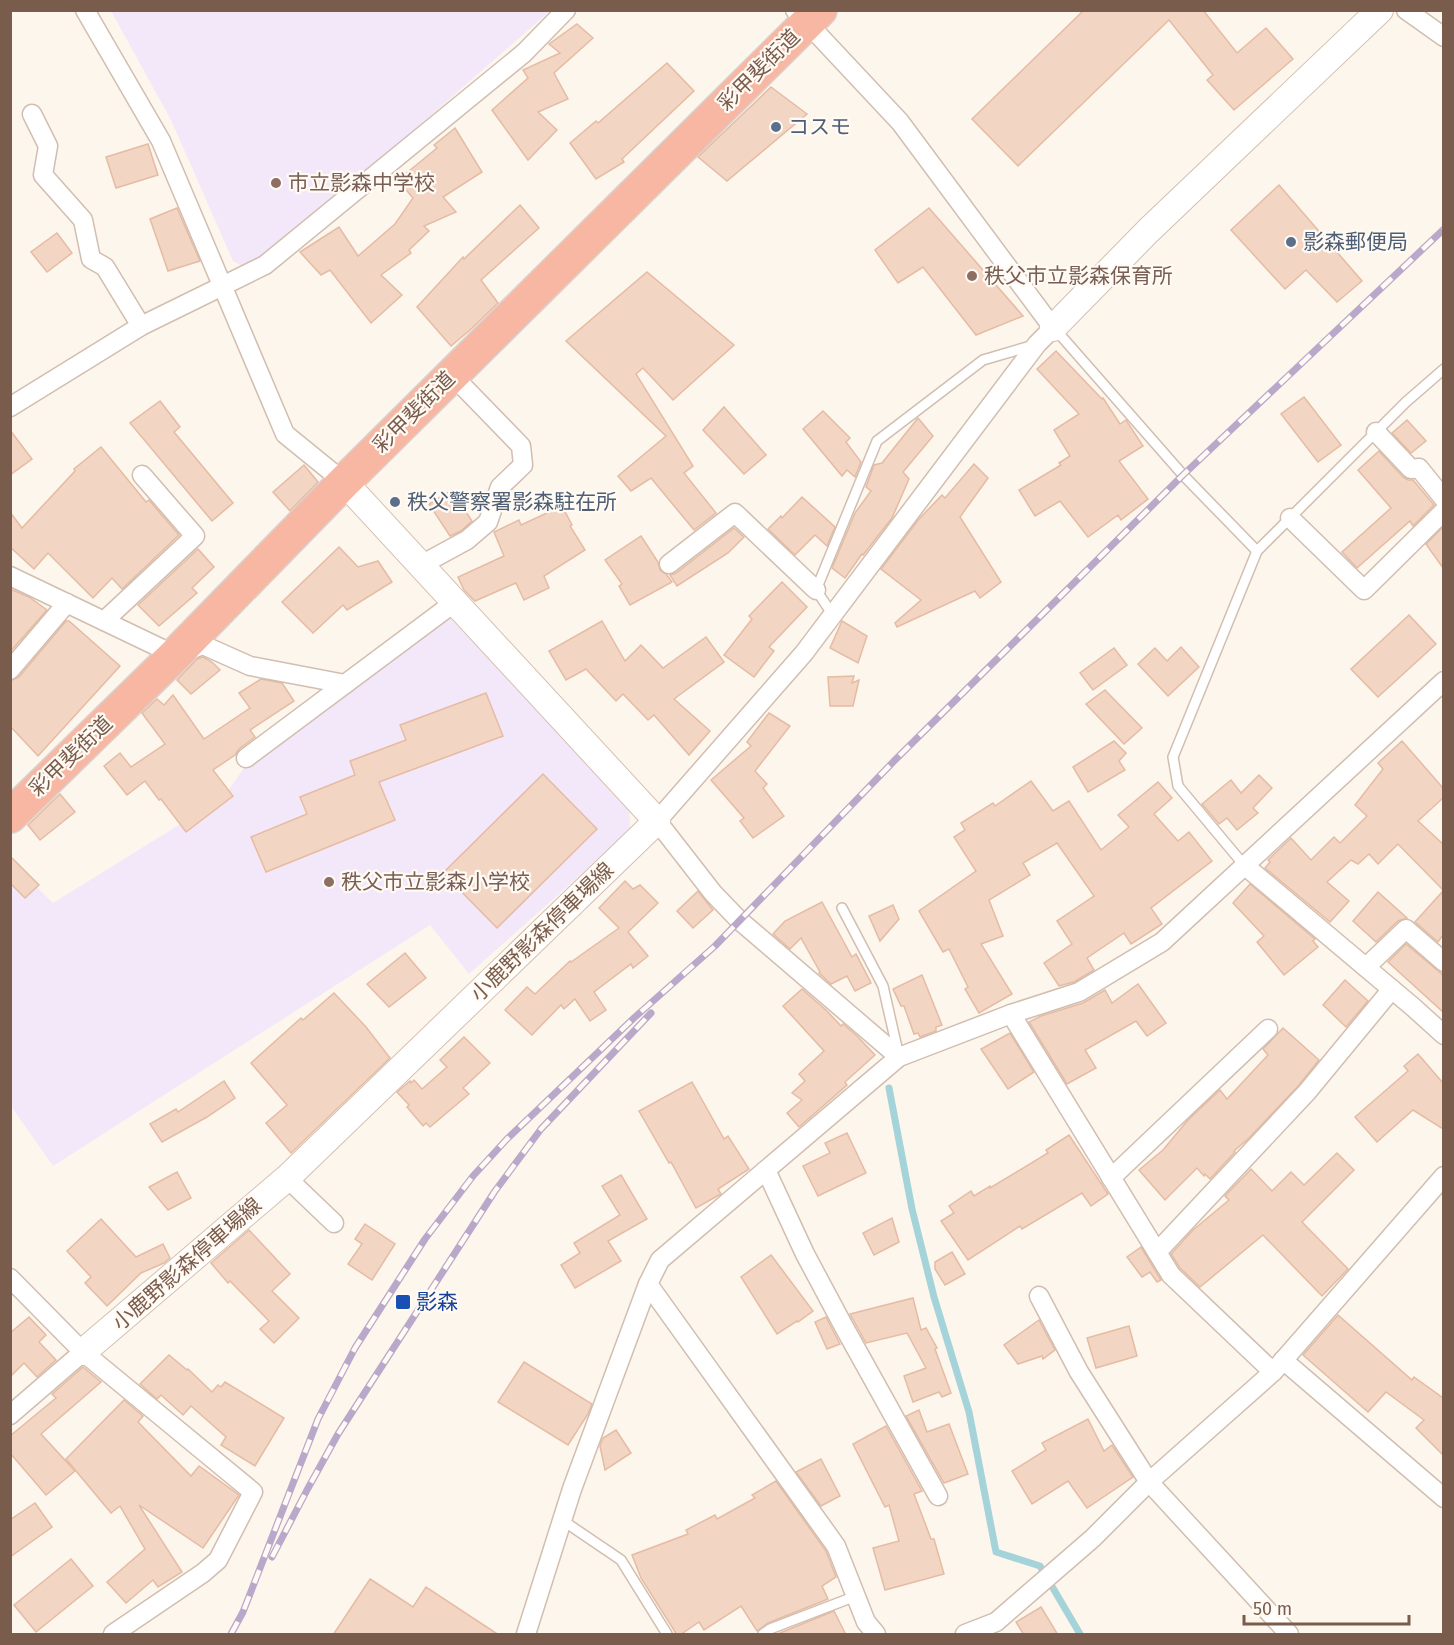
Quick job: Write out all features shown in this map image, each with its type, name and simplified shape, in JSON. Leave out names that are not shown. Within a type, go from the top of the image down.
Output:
[{"type":"highway","name":"彩甲斐街道","points":[[10,816],[175,655],[807,15]]},
{"type":"main road","points":[[1045,336],[1149,231],[1380,10]]},
{"type":"main road","points":[[344,482],[657,821]]},
{"type":"main road","name":"小鹿野影森停車場線","points":[[83,1352],[287,1178],[657,821]]},
{"type":"street","points":[[85,10],[161,141],[285,434],[344,482]]},
{"type":"street","points":[[10,407],[141,326],[265,265],[524,53],[566,10]]},
{"type":"street","points":[[1406,10],[1443,37]]},
{"type":"street","points":[[807,15],[905,129],[1045,336],[804,653],[657,821],[712,893],[739,920],[899,1057]]},
{"type":"street","points":[[32,114],[48,146],[43,175],[83,220],[92,259],[105,267],[141,326]]},
{"type":"street","points":[[421,565],[467,540],[488,522],[500,487],[523,465],[522,446],[452,375]]},
{"type":"street","points":[[1376,432],[1411,469],[1419,468],[1443,499]]},
{"type":"street","points":[[104,621],[195,536],[142,475]]},
{"type":"street","points":[[1290,518],[1364,590],[1443,511]]},
{"type":"street","points":[[669,564],[735,513],[816,590]]},
{"type":"street","points":[[10,576],[175,655],[203,645],[250,666],[345,684]]},
{"type":"street","points":[[246,758],[455,602]]},
{"type":"street","points":[[10,670],[67,603]]},
{"type":"street","points":[[526,1635],[576,1478],[648,1284],[660,1260],[899,1057],[1011,1014],[1078,992],[1162,942],[1443,681]]},
{"type":"street","points":[[1244,865],[1392,989],[1443,1035]]},
{"type":"street","points":[[1366,967],[1407,929],[1443,962]]},
{"type":"street","points":[[1157,1252],[1307,1092],[1392,989]]},
{"type":"street","points":[[1011,1014],[1171,1275],[1278,1366],[1443,1498]]},
{"type":"street","points":[[1111,1178],[1268,1029]]},
{"type":"street","points":[[766,1170],[805,1254],[938,1496]]},
{"type":"street","points":[[965,1635],[996,1622],[1093,1538],[1149,1482],[1278,1366],[1443,1176]]},
{"type":"street","points":[[287,1178],[334,1223]]},
{"type":"street","points":[[10,1278],[83,1352],[253,1492],[218,1560],[203,1573],[113,1635]]},
{"type":"street","points":[[648,1284],[836,1546],[866,1622],[876,1635]]},
{"type":"street","points":[[1039,1296],[1079,1372],[1149,1482],[1289,1635]]},
{"type":"street","points":[[10,1415],[83,1352]]},
{"type":"lane","points":[[833,615],[816,590],[877,441],[983,360],[1045,336],[1257,551]]},
{"type":"lane","points":[[1244,865],[1178,786],[1173,757],[1257,551],[1376,432],[1443,369]]},
{"type":"lane","points":[[842,908],[883,986],[899,1057]]},
{"type":"lane","points":[[562,1520],[621,1560],[667,1635]]},
{"type":"lane","points":[[763,1635],[770,1629],[856,1596]]},
{"type":"shaded area","name":"市立影森中学校","points":[[111,11],[550,11],[281,246],[244,267],[233,261],[171,120]]},
{"type":"shaded area","name":"秩父市立影森小学校","points":[[447,615],[629,804],[630,831],[469,974],[430,925],[53,1166],[11,1106],[10,861],[53,903],[224,797],[250,759]]},
{"type":"building","points":[[1084,10],[1203,10],[1237,53],[1266,28],[1293,59],[1234,110],[1207,80],[1213,75],[1169,20],[1018,166],[972,119]]},
{"type":"building","points":[[577,24],[593,38],[554,73],[568,99],[538,112],[557,130],[528,160],[492,110],[528,78],[523,70],[560,53],[549,44]]},
{"type":"building","points":[[667,63],[694,91],[622,159],[624,162],[596,179],[570,143],[596,121],[598,123]]},
{"type":"building","points":[[771,87],[807,114],[727,181],[698,157]]},
{"type":"building","points":[[455,128],[482,172],[443,197],[456,212],[424,226],[429,231],[409,250],[411,253],[381,275],[402,295],[371,323],[330,270],[321,275],[300,252],[339,227],[358,256],[395,224],[413,198],[398,180],[437,148],[434,145]]},
{"type":"building","points":[[148,144],[158,175],[116,188],[106,157]]},
{"type":"building","points":[[1279,185],[1362,281],[1337,302],[1306,270],[1285,289],[1231,230]]},
{"type":"building","points":[[520,205],[539,228],[481,280],[498,303],[451,346],[417,307],[463,257],[464,259]]},
{"type":"building","points":[[177,208],[200,261],[168,271],[150,219]]},
{"type":"building","points":[[929,208],[1023,316],[976,335],[923,267],[898,283],[875,250]]},
{"type":"building","points":[[57,233],[72,253],[47,272],[31,252]]},
{"type":"building","points":[[647,272],[734,345],[673,400],[643,368],[636,374],[693,466],[684,473],[716,513],[694,530],[651,478],[631,491],[618,476],[666,436],[566,341]]},
{"type":"building","points":[[1056,351],[1103,398],[1120,424],[1126,420],[1143,446],[1119,461],[1148,499],[1121,520],[1118,515],[1088,537],[1060,501],[1035,516],[1019,490],[1061,465],[1059,463],[1070,456],[1054,430],[1079,414],[1037,369]]},
{"type":"building","points":[[1304,397],[1341,445],[1318,462],[1281,414]]},
{"type":"building","points":[[160,401],[180,427],[174,432],[233,503],[212,521],[130,423]]},
{"type":"building","points":[[724,407],[766,455],[744,474],[703,430]]},
{"type":"building","points":[[823,411],[850,438],[846,442],[861,462],[855,477],[847,470],[842,476],[803,429]]},
{"type":"building","points":[[918,418],[933,436],[903,472],[909,479],[892,518],[845,578],[832,568],[855,513],[871,491],[866,487],[874,465],[882,463]]},
{"type":"building","points":[[1407,420],[1426,441],[1411,453],[1392,433]]},
{"type":"building","points":[[10,430],[32,459],[10,475]]},
{"type":"building","points":[[101,447],[146,502],[149,500],[179,535],[122,589],[112,578],[93,598],[48,553],[34,569],[10,547],[10,512],[22,528],[75,471],[74,469]]},
{"type":"building","points":[[1379,451],[1403,477],[1413,480],[1434,505],[1413,526],[1410,521],[1357,568],[1342,552],[1391,508],[1358,470]]},
{"type":"building","points":[[974,464],[988,478],[960,517],[1001,582],[980,598],[975,591],[897,627],[895,623],[921,600],[881,569],[919,519],[942,495],[945,498]]},
{"type":"building","points":[[304,465],[318,482],[290,511],[273,492]]},
{"type":"building","points":[[452,490],[472,521],[461,531],[450,536],[429,504]]},
{"type":"building","points":[[802,497],[835,527],[827,546],[815,535],[795,555],[768,529]]},
{"type":"building","points":[[562,506],[572,525],[570,526],[585,550],[544,576],[549,588],[524,600],[516,583],[475,601],[464,590],[458,577],[504,556],[494,532],[519,520],[521,525]]},
{"type":"building","points":[[1443,527],[1443,568],[1426,544]]},
{"type":"building","points":[[734,528],[744,537],[728,553],[677,586],[670,575],[676,573]]},
{"type":"building","points":[[641,536],[658,562],[660,570],[672,582],[630,605],[619,586],[622,584],[605,560]]},
{"type":"building","points":[[339,547],[358,567],[378,561],[392,582],[347,610],[343,605],[313,633],[282,602]]},
{"type":"building","points":[[198,549],[214,567],[192,588],[197,593],[159,626],[138,605]]},
{"type":"building","points":[[782,582],[807,607],[769,647],[774,651],[754,677],[724,655],[752,619],[749,616]]},
{"type":"building","points":[[10,589],[29,597],[47,610],[10,652]]},
{"type":"building","points":[[1409,615],[1436,644],[1378,697],[1351,669]]},
{"type":"building","points":[[66,621],[69,621],[120,666],[38,756],[10,726],[10,681],[19,677]]},
{"type":"building","points":[[602,621],[625,661],[641,645],[663,668],[706,637],[724,662],[674,699],[710,731],[689,755],[654,715],[648,720],[623,694],[616,701],[586,669],[566,680],[549,651]]},
{"type":"building","points":[[842,621],[867,636],[858,663],[830,648]]},
{"type":"building","points":[[1181,647],[1199,667],[1168,696],[1138,664],[1155,648],[1167,661]]},
{"type":"building","points":[[1114,648],[1127,665],[1093,690],[1080,673]]},
{"type":"building","points":[[203,657],[220,670],[191,694],[177,680],[197,659]]},
{"type":"building","points":[[854,676],[852,683],[859,680],[853,706],[830,706],[828,677]]},
{"type":"building","points":[[261,679],[282,683],[294,701],[250,730],[255,737],[213,770],[233,796],[186,832],[145,781],[127,795],[104,766],[120,753],[131,767],[165,744],[142,713],[157,699],[164,705],[173,695],[204,739],[250,708],[239,693]]},
{"type":"building","points":[[1105,690],[1142,728],[1124,744],[1086,704]]},
{"type":"building","points":[[486,693],[503,736],[379,782],[395,820],[266,872],[251,837],[307,814],[300,797],[355,775],[350,761],[406,740],[400,725]]},
{"type":"building","points":[[769,713],[790,726],[755,771],[767,784],[763,788],[784,816],[753,838],[740,821],[744,818],[711,780],[751,746],[747,742]]},
{"type":"building","points":[[1114,741],[1126,753],[1119,761],[1125,770],[1088,792],[1073,767]]},
{"type":"building","points":[[1402,741],[1443,788],[1443,798],[1418,821],[1443,844],[1443,890],[1398,844],[1378,864],[1369,854],[1358,864],[1351,860],[1327,882],[1349,901],[1330,922],[1265,868],[1270,862],[1268,860],[1291,838],[1311,860],[1334,837],[1340,843],[1367,816],[1355,805],[1383,769],[1378,763]]},
{"type":"building","points":[[543,774],[597,829],[497,928],[443,873]]},
{"type":"building","points":[[1259,775],[1272,788],[1253,808],[1258,813],[1237,830],[1227,818],[1219,824],[1202,804],[1231,780],[1241,793]]},
{"type":"building","points":[[1031,781],[1053,811],[1069,801],[1101,850],[1129,827],[1118,815],[1158,782],[1172,798],[1154,814],[1178,841],[1189,832],[1212,861],[1151,908],[1162,924],[1131,944],[1124,933],[1087,958],[1094,970],[1074,982],[1059,986],[1044,963],[1072,944],[1057,921],[1094,896],[1057,843],[1023,863],[1030,875],[989,900],[1003,936],[981,944],[1012,994],[979,1013],[965,989],[968,987],[949,949],[943,952],[919,911],[976,871],[954,837],[965,830],[961,823],[993,803],[995,806]]},
{"type":"building","points":[[60,794],[75,812],[40,840],[28,825]]},
{"type":"building","points":[[10,856],[39,885],[25,898],[10,883]]},
{"type":"building","points":[[625,881],[633,889],[640,885],[658,903],[628,932],[648,956],[633,968],[631,964],[594,992],[606,1010],[590,1021],[575,999],[564,1009],[561,1005],[532,1035],[505,1010],[527,987],[535,994],[570,961],[619,928],[599,908]]},
{"type":"building","points":[[1250,884],[1315,939],[1313,941],[1318,947],[1284,975],[1257,942],[1264,936],[1233,903]]},
{"type":"building","points":[[698,891],[713,910],[693,928],[677,911]]},
{"type":"building","points":[[1443,891],[1443,935],[1438,942],[1415,922]]},
{"type":"building","points":[[1378,892],[1407,918],[1398,921],[1376,942],[1353,921]]},
{"type":"building","points":[[822,902],[852,957],[856,954],[871,983],[855,991],[847,976],[831,984],[819,973],[801,938],[790,949],[773,934],[785,921]]},
{"type":"building","points":[[893,905],[899,919],[880,941],[869,916]]},
{"type":"building","points":[[1406,944],[1443,975],[1443,1012],[1388,962]]},
{"type":"building","points":[[405,953],[426,978],[389,1007],[367,984]]},
{"type":"building","points":[[922,975],[942,1025],[936,1027],[936,1031],[920,1037],[918,1033],[914,1034],[904,1006],[901,1006],[893,989]]},
{"type":"building","points":[[1345,980],[1368,1001],[1346,1027],[1323,1005]]},
{"type":"building","points":[[1138,984],[1166,1023],[1147,1036],[1136,1021],[1085,1050],[1096,1068],[1067,1084],[1029,1022],[1083,1003],[1105,990],[1112,1003]]},
{"type":"building","points":[[802,989],[841,1026],[843,1024],[857,1036],[875,1055],[845,1082],[847,1085],[799,1127],[787,1113],[802,1100],[792,1093],[805,1081],[799,1074],[824,1051],[783,1006]]},
{"type":"building","points":[[334,993],[366,1027],[390,1058],[291,1153],[266,1123],[287,1105],[251,1063],[301,1018],[303,1020]]},
{"type":"building","points":[[1283,1028],[1319,1060],[1299,1085],[1234,1151],[1210,1179],[1197,1168],[1165,1200],[1139,1170],[1163,1150],[1188,1120],[1220,1090],[1227,1099],[1268,1055],[1263,1049]]},
{"type":"building","points":[[1010,1033],[1034,1072],[1008,1089],[981,1049]]},
{"type":"building","points":[[464,1037],[490,1063],[463,1088],[469,1094],[430,1127],[426,1123],[423,1126],[397,1092],[414,1080],[422,1089],[447,1067],[440,1060]]},
{"type":"building","points":[[1418,1054],[1443,1083],[1443,1129],[1413,1110],[1377,1142],[1355,1117],[1408,1071],[1404,1066]]},
{"type":"building","points":[[224,1081],[235,1098],[207,1117],[162,1142],[150,1124],[176,1109],[178,1112]]},
{"type":"building","points":[[692,1082],[724,1139],[728,1136],[749,1169],[718,1189],[721,1194],[696,1208],[639,1111]]},
{"type":"building","points":[[847,1133],[866,1173],[818,1196],[803,1166],[830,1153],[825,1143]]},
{"type":"building","points":[[1069,1135],[1108,1194],[1091,1206],[1082,1193],[1022,1229],[1020,1226],[968,1260],[941,1221],[954,1213],[949,1206],[971,1191],[974,1196],[990,1186],[990,1188],[1048,1153],[1046,1150]]},
{"type":"building","points":[[1337,1153],[1354,1170],[1302,1222],[1348,1269],[1322,1296],[1263,1235],[1200,1287],[1180,1268],[1171,1254],[1193,1230],[1229,1200],[1225,1196],[1251,1169],[1272,1191],[1291,1172],[1304,1185]]},
{"type":"building","points":[[177,1172],[191,1198],[168,1210],[149,1187]]},
{"type":"building","points":[[621,1175],[647,1219],[608,1241],[621,1261],[575,1288],[561,1265],[580,1253],[574,1243],[620,1215],[602,1186]]},
{"type":"building","points":[[892,1218],[899,1242],[874,1255],[863,1233]]},
{"type":"building","points":[[101,1219],[136,1257],[163,1244],[170,1258],[141,1273],[107,1306],[85,1283],[91,1277],[67,1251]]},
{"type":"building","points":[[365,1224],[395,1244],[372,1280],[348,1264],[362,1244],[355,1239]]},
{"type":"building","points":[[249,1230],[290,1274],[272,1291],[299,1318],[274,1343],[260,1329],[269,1321],[230,1281],[228,1283],[211,1263]]},
{"type":"building","points":[[1141,1247],[1161,1280],[1157,1282],[1150,1272],[1142,1277],[1127,1257]]},
{"type":"building","points":[[952,1252],[965,1274],[945,1285],[935,1269],[935,1262]]},
{"type":"building","points":[[771,1255],[813,1311],[777,1334],[741,1277]]},
{"type":"building","points":[[913,1298],[921,1330],[926,1328],[937,1348],[935,1349],[951,1393],[942,1397],[939,1392],[913,1402],[904,1376],[926,1368],[907,1333],[866,1343],[850,1314]]},
{"type":"building","points":[[1338,1315],[1412,1380],[1414,1377],[1443,1398],[1443,1455],[1416,1428],[1424,1420],[1386,1392],[1368,1412],[1303,1355]]},
{"type":"building","points":[[29,1317],[46,1335],[39,1342],[56,1360],[37,1377],[24,1363],[10,1377],[10,1333]]},
{"type":"building","points":[[826,1317],[840,1344],[827,1349],[815,1322]]},
{"type":"building","points":[[1039,1320],[1055,1350],[1043,1359],[1042,1356],[1018,1364],[1004,1345]]},
{"type":"building","points":[[1129,1326],[1137,1356],[1096,1368],[1087,1338]]},
{"type":"building","points":[[169,1355],[212,1392],[218,1385],[221,1387],[225,1382],[284,1418],[255,1466],[221,1445],[226,1437],[191,1406],[183,1415],[161,1395],[157,1399],[140,1384]]},
{"type":"building","points":[[524,1362],[592,1404],[568,1445],[498,1402]]},
{"type":"building","points":[[83,1367],[101,1382],[41,1434],[75,1471],[46,1495],[10,1453],[10,1436],[56,1398],[52,1394]]},
{"type":"building","points":[[124,1400],[143,1416],[138,1422],[191,1476],[199,1466],[239,1495],[203,1548],[139,1505],[182,1572],[158,1587],[153,1580],[126,1603],[107,1582],[145,1549],[120,1506],[111,1513],[66,1459]]},
{"type":"building","points":[[919,1410],[927,1432],[949,1424],[968,1474],[944,1483],[906,1416]]},
{"type":"building","points":[[1088,1419],[1104,1451],[1112,1445],[1133,1477],[1087,1508],[1068,1481],[1032,1504],[1012,1471],[1046,1450],[1042,1443]]},
{"type":"building","points":[[886,1426],[922,1491],[914,1494],[931,1539],[934,1539],[944,1574],[885,1590],[873,1548],[899,1541],[889,1505],[885,1507],[853,1444]]},
{"type":"building","points":[[616,1430],[631,1453],[605,1470],[600,1446],[603,1438]]},
{"type":"building","points":[[821,1459],[840,1496],[821,1506],[796,1472]]},
{"type":"building","points":[[776,1481],[826,1551],[836,1577],[822,1586],[828,1599],[768,1623],[757,1631],[741,1606],[704,1630],[699,1622],[677,1635],[641,1578],[632,1555],[688,1534],[686,1530],[715,1515],[717,1519],[755,1498],[752,1495]]},
{"type":"building","points":[[35,1503],[52,1527],[10,1557],[10,1520]]},
{"type":"building","points":[[71,1559],[93,1586],[36,1632],[14,1605]]},
{"type":"building","points":[[370,1579],[413,1607],[426,1587],[499,1635],[333,1635]]},
{"type":"building","points":[[1041,1607],[1058,1635],[1024,1635],[1016,1622]]},
{"type":"building","points":[[834,1611],[846,1635],[775,1635]]},
{"type":"waterway","points":[[889,1088],[912,1209],[934,1297],[969,1412],[996,1552],[1040,1566],[1080,1634]]},
{"type":"railway","points":[[231,1634],[243,1612],[318,1419],[355,1348],[425,1239],[473,1176],[507,1139],[635,1017],[715,946],[896,759],[1183,475],[1444,229]]},
{"type":"railway","points":[[272,1557],[338,1434],[495,1191],[541,1129],[651,1013]]},
{"type":"place","name":"コスモ","points":[[776,127]]},
{"type":"place","name":"市立影森中学校","points":[[276,183]]},
{"type":"place","name":"影森郵便局","points":[[1291,242]]},
{"type":"place","name":"秩父市立影森保育所","points":[[972,276]]},
{"type":"place","name":"秩父警察署影森駐在所","points":[[395,502]]},
{"type":"place","name":"秩父市立影森小学校","points":[[329,882]]},
{"type":"place","name":"影森","points":[[403,1302]]}]
